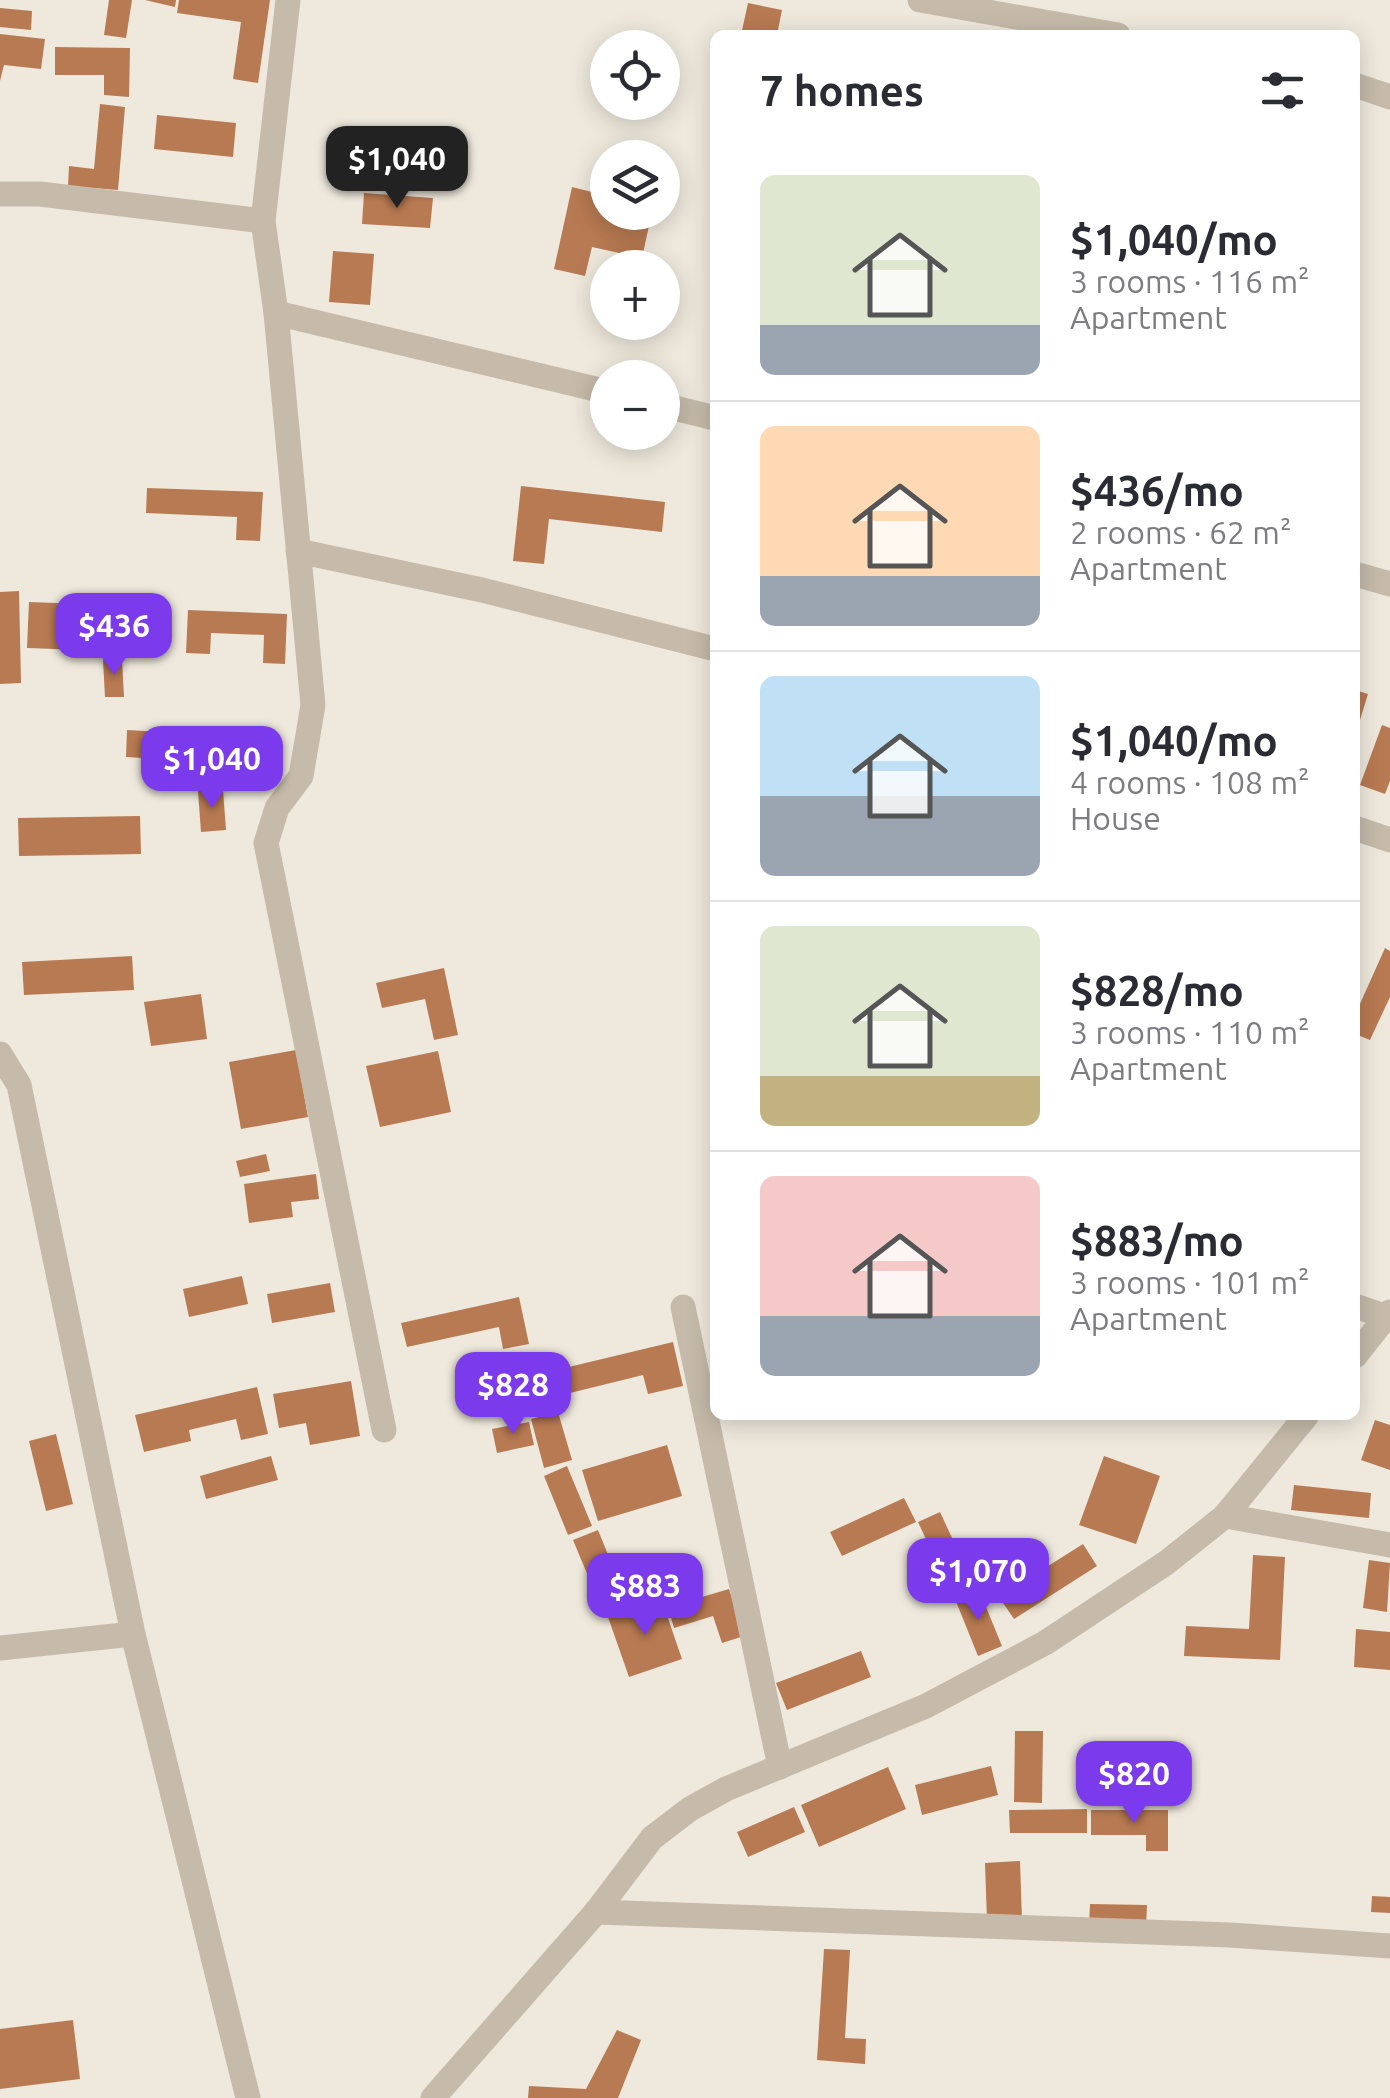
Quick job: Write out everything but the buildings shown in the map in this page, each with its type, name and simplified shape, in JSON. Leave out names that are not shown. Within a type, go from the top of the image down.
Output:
[{"type":"street","points":[[288,0],[263,221],[276,313],[313,705],[301,776],[277,808],[266,843],[384,1430]]},
{"type":"street","points":[[920,0],[1090,30]]},
{"type":"street","points":[[1360,87],[1390,97]]},
{"type":"street","points":[[0,194],[40,194],[263,221]]},
{"type":"street","points":[[276,313],[590,388]]},
{"type":"street","points":[[680,409],[710,417]]},
{"type":"street","points":[[298,551],[482,590],[710,648]]},
{"type":"street","points":[[1360,575],[1390,584]]},
{"type":"street","points":[[1360,830],[1390,840]]},
{"type":"street","points":[[0,1054],[19,1085],[134,1634],[248,2098]]},
{"type":"street","points":[[1360,1307],[1389,1314],[1360,1350]]},
{"type":"street","points":[[682,1308],[780,1766]]},
{"type":"street","points":[[434,2098],[596,1912],[652,1838],[690,1809],[726,1789],[926,1706],[1044,1643],[1166,1563],[1224,1516],[1303,1420]]},
{"type":"street","points":[[1224,1516],[1390,1544]]},
{"type":"street","points":[[0,1648],[134,1634]]},
{"type":"street","points":[[596,1912],[1230,1936],[1390,1946]]}]
